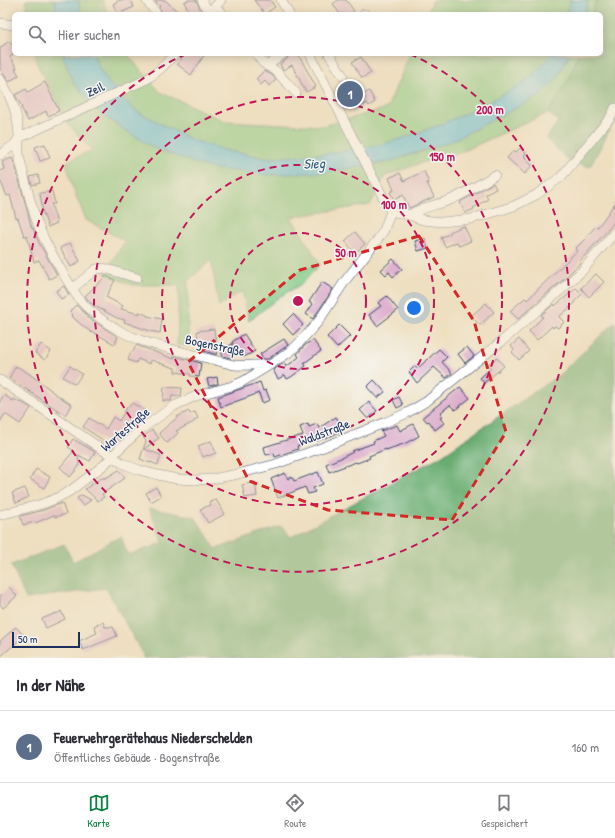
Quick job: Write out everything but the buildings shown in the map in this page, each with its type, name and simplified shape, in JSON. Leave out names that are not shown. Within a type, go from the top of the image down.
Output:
[{"type":"street","points":[[146,0],[155,12]]},
{"type":"street","points":[[202,0],[205,6],[214,8]]},
{"type":"street","points":[[281,0],[288,12]]},
{"type":"street","points":[[0,23],[12,25]]},
{"type":"street","name":"Zeil","points":[[0,155],[15,144],[19,138],[147,79],[165,66],[173,56]]},
{"type":"street","points":[[258,56],[263,63],[276,71],[296,93]]},
{"type":"street","points":[[267,66],[280,56]]},
{"type":"street","points":[[311,56],[391,211],[423,220],[442,222],[471,218],[514,206],[536,195],[561,177],[610,118],[615,108]]},
{"type":"street","points":[[330,56],[343,76]]},
{"type":"street","name":"Bogenstraße","points":[[0,79],[10,96],[16,116],[19,138],[19,156],[38,226],[58,265],[79,300],[95,314],[139,340],[234,365],[270,365]]},
{"type":"street","points":[[409,215],[457,197],[495,175]]},
{"type":"street","points":[[270,365],[291,351],[318,322],[345,281],[384,230],[391,211]]},
{"type":"street","name":"Waldstraße","points":[[0,380],[122,463],[139,470],[177,479],[195,480],[212,479],[238,474],[276,464],[321,448],[384,423],[427,402],[546,304],[582,271],[615,232]]},
{"type":"street","points":[[72,289],[96,269],[104,268],[137,278]]},
{"type":"street","name":"Wartestraße","points":[[0,515],[42,504],[70,491],[104,465],[140,430],[174,406],[196,396],[242,382],[270,365]]},
{"type":"highlighted area","points":[[419,236],[474,321],[506,432],[452,520],[328,510],[249,481],[188,362],[300,270]]},
{"type":"green space","points":[[26,0],[55,0],[56,12],[27,12]]},
{"type":"green space","points":[[78,0],[103,0],[107,12],[81,12]]},
{"type":"green space","points":[[433,0],[571,0],[567,12],[428,12]]},
{"type":"green space","points":[[587,0],[596,0],[593,12],[586,12]]},
{"type":"green space","points":[[596,0],[615,0],[615,120],[590,167],[569,161],[546,139],[558,121],[548,113],[570,77],[577,56],[603,56],[603,12],[593,12]]},
{"type":"green space","points":[[35,56],[64,56],[66,64],[87,98],[105,116],[158,150],[327,172],[388,162],[449,142],[556,79],[569,56],[577,56],[570,77],[548,113],[445,159],[441,156],[385,176],[370,205],[291,217],[320,264],[303,283],[279,297],[249,321],[242,291],[219,306],[211,260],[188,281],[188,346],[177,345],[179,285],[133,285],[104,274],[125,241],[86,220],[74,191],[66,162],[92,150],[68,124],[37,64]]},
{"type":"green space","points":[[94,56],[129,56],[160,92],[225,121],[323,126],[387,108],[409,56],[550,56],[533,75],[516,87],[480,107],[440,125],[404,138],[379,145],[332,153],[266,158],[228,151],[192,140],[136,111],[110,85],[100,70]]},
{"type":"green space","points":[[615,322],[615,658],[143,658],[143,655],[106,588],[26,599],[11,565],[64,544],[73,562],[121,536],[128,555],[163,543],[149,508],[195,517],[216,549],[281,526],[291,537],[441,456],[559,375]]},
{"type":"water","points":[[55,0],[78,0],[81,12],[56,12]]},
{"type":"water","points":[[571,0],[587,0],[586,12],[567,12]]},
{"type":"water","name":"Sieg","points":[[64,56],[94,56],[100,70],[110,85],[136,111],[192,140],[228,151],[266,158],[332,153],[379,145],[404,138],[440,125],[480,107],[516,87],[533,75],[550,56],[569,56],[556,79],[538,97],[449,142],[388,162],[327,172],[269,175],[210,168],[158,150],[105,116],[75,85]]},
{"type":"place","name":"Feuerwehrgerätehaus Niederschelden","points":[[350,94]]}]
